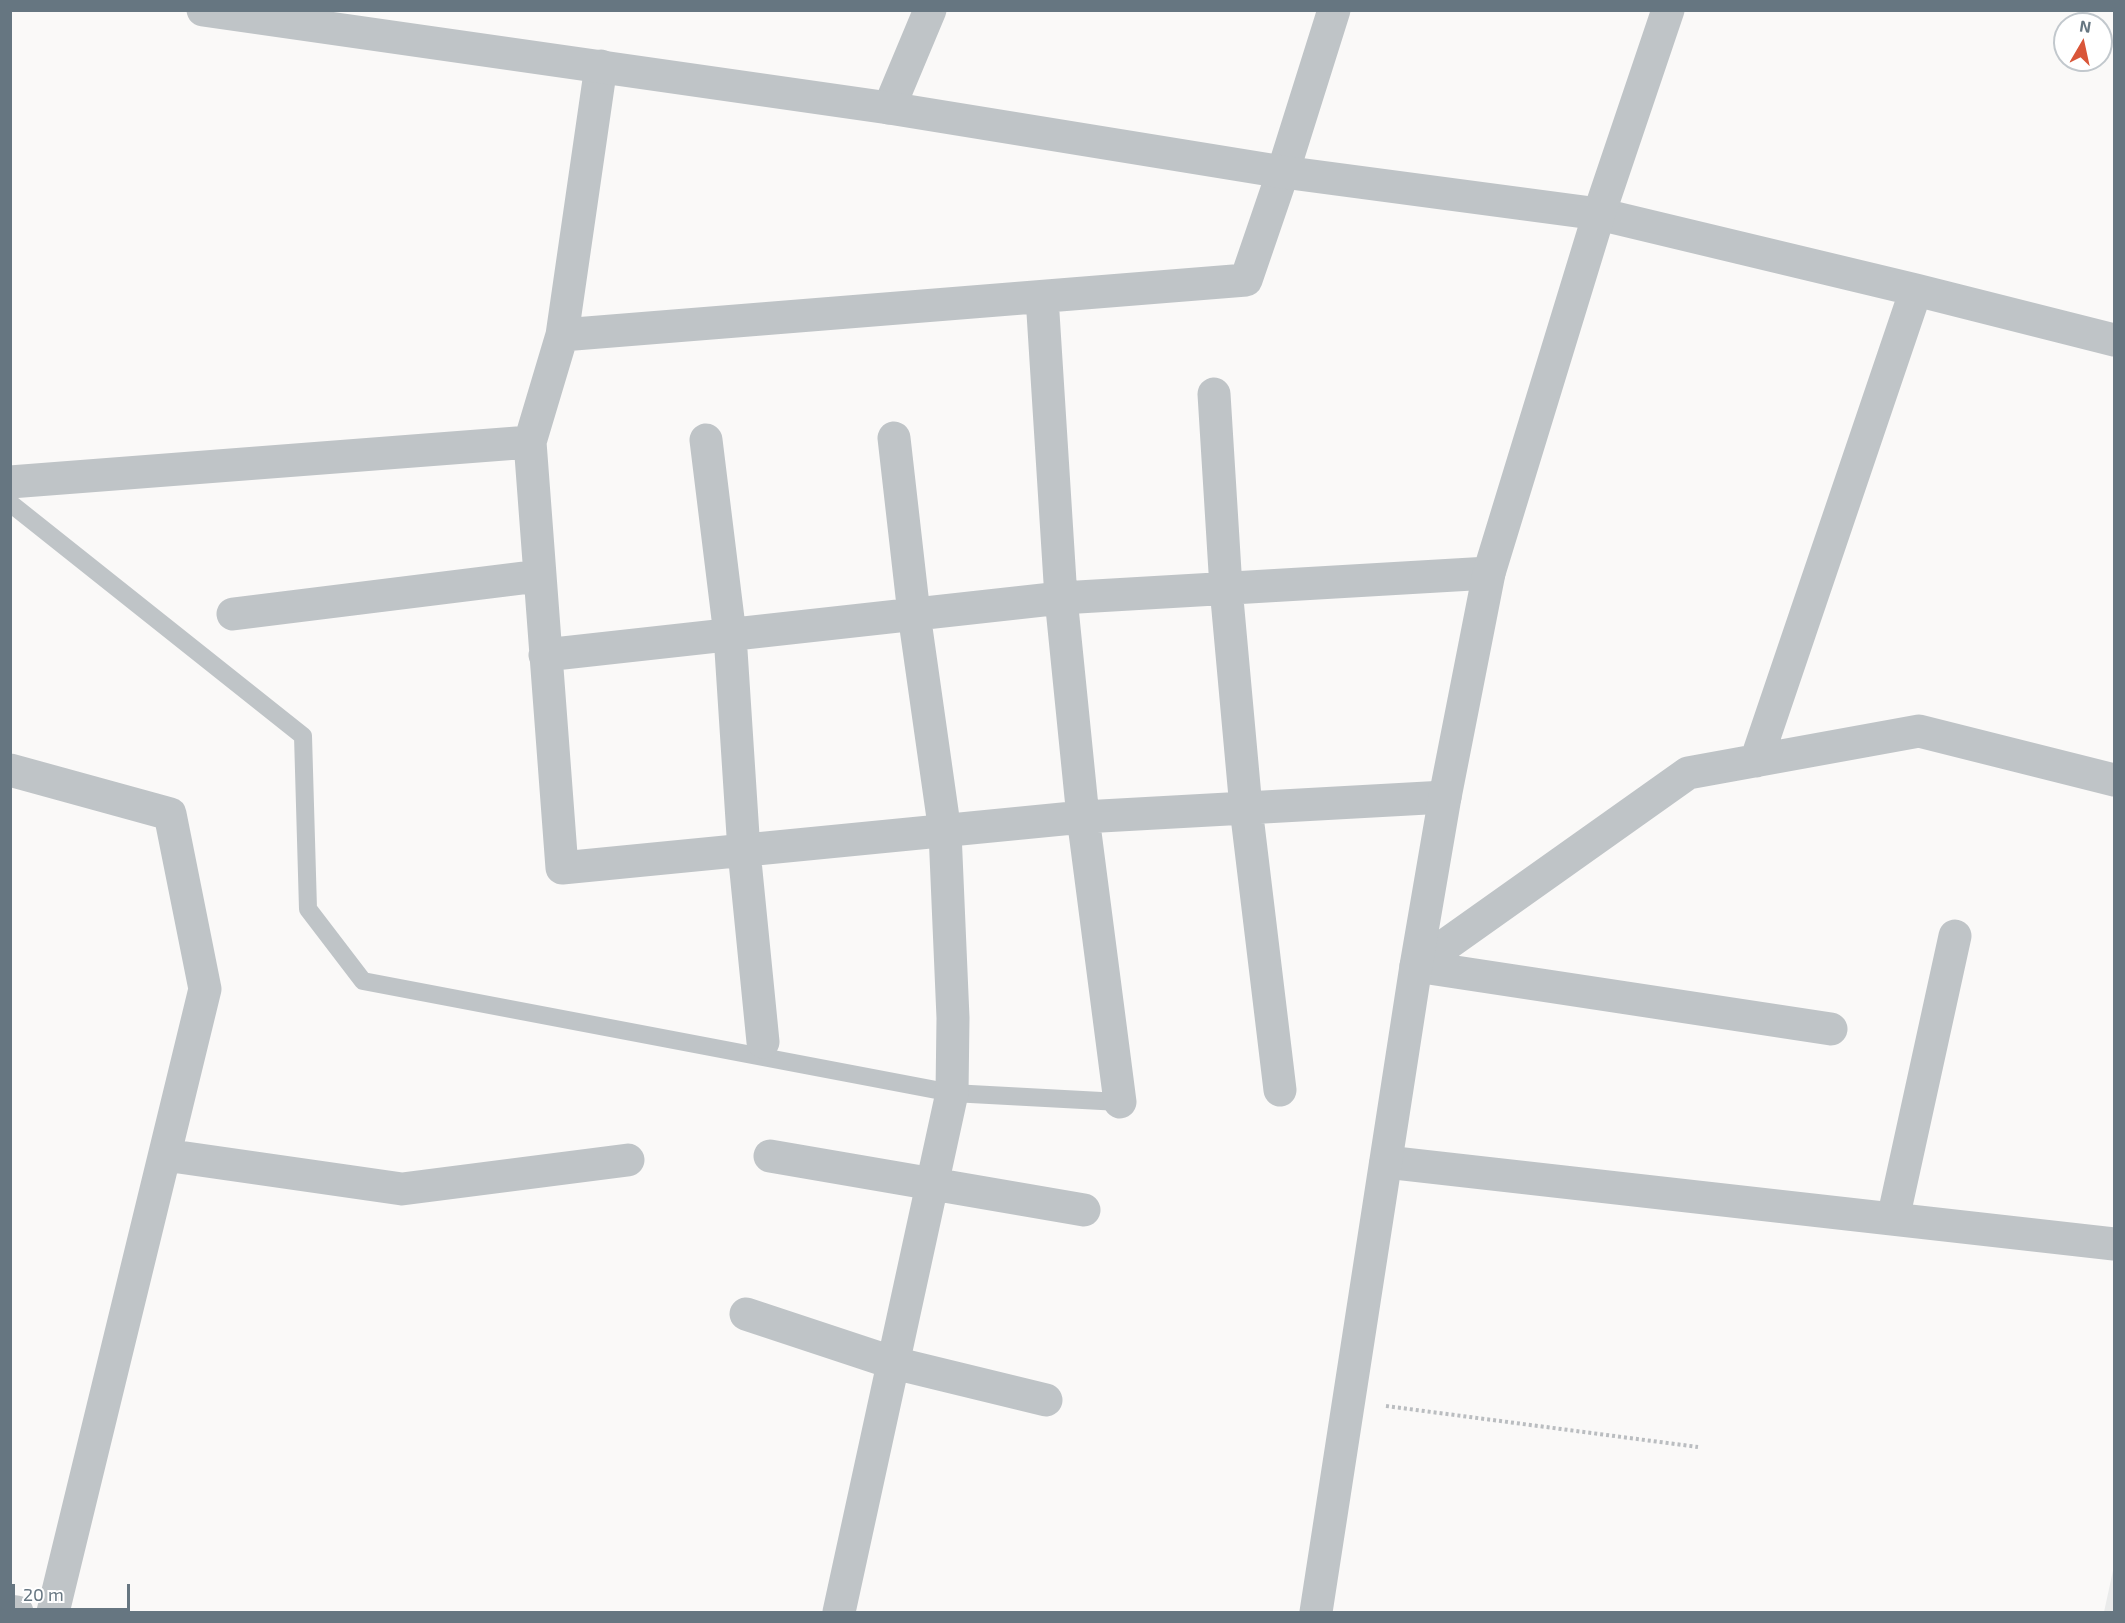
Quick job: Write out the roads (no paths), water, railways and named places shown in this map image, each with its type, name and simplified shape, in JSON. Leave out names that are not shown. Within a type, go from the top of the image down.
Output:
[{"type":"street","points":[[203,10],[890,108],[1283,172],[1599,214],[2115,340]]},
{"type":"street","points":[[890,108],[930,10]]},
{"type":"street","points":[[562,335],[1246,280],[1334,10]]},
{"type":"street","points":[[1316,1612],[1444,796],[1489,573],[1599,214],[1668,10]]},
{"type":"street","points":[[601,66],[562,335],[530,442],[562,868],[1083,818],[1444,796]]},
{"type":"street","points":[[1756,761],[1917,290]]},
{"type":"street","points":[[1042,297],[1061,598],[1083,818],[1119,1102]]},
{"type":"street","points":[[1214,394],[1226,588],[1246,808],[1280,1090]]},
{"type":"street","points":[[840,1612],[952,1093],[953,1018],[945,832],[914,615],[894,438]]},
{"type":"street","points":[[706,440],[730,635],[744,851],[763,1042]]},
{"type":"street","points":[[10,482],[530,442]]},
{"type":"street","points":[[545,656],[1061,598],[1489,573]]},
{"type":"street","points":[[233,614],[539,576]]},
{"type":"street","points":[[1416,966],[1688,774],[1919,731],[2115,780]]},
{"type":"street","points":[[10,770],[170,814],[205,989],[53,1612]]},
{"type":"street","points":[[1893,1219],[1955,936]]},
{"type":"street","points":[[1416,966],[1831,1029]]},
{"type":"street","points":[[165,1155],[402,1189],[628,1160]]},
{"type":"street","points":[[770,1156],[1084,1210]]},
{"type":"street","points":[[1386,1162],[2115,1244]]},
{"type":"street","points":[[746,1314],[894,1363],[1046,1400]]},
{"type":"street","points":[[10,1611],[17,1612]]},
{"type":"lane","points":[[10,503],[303,736],[308,909],[363,981],[952,1093],[1119,1102]]}]
